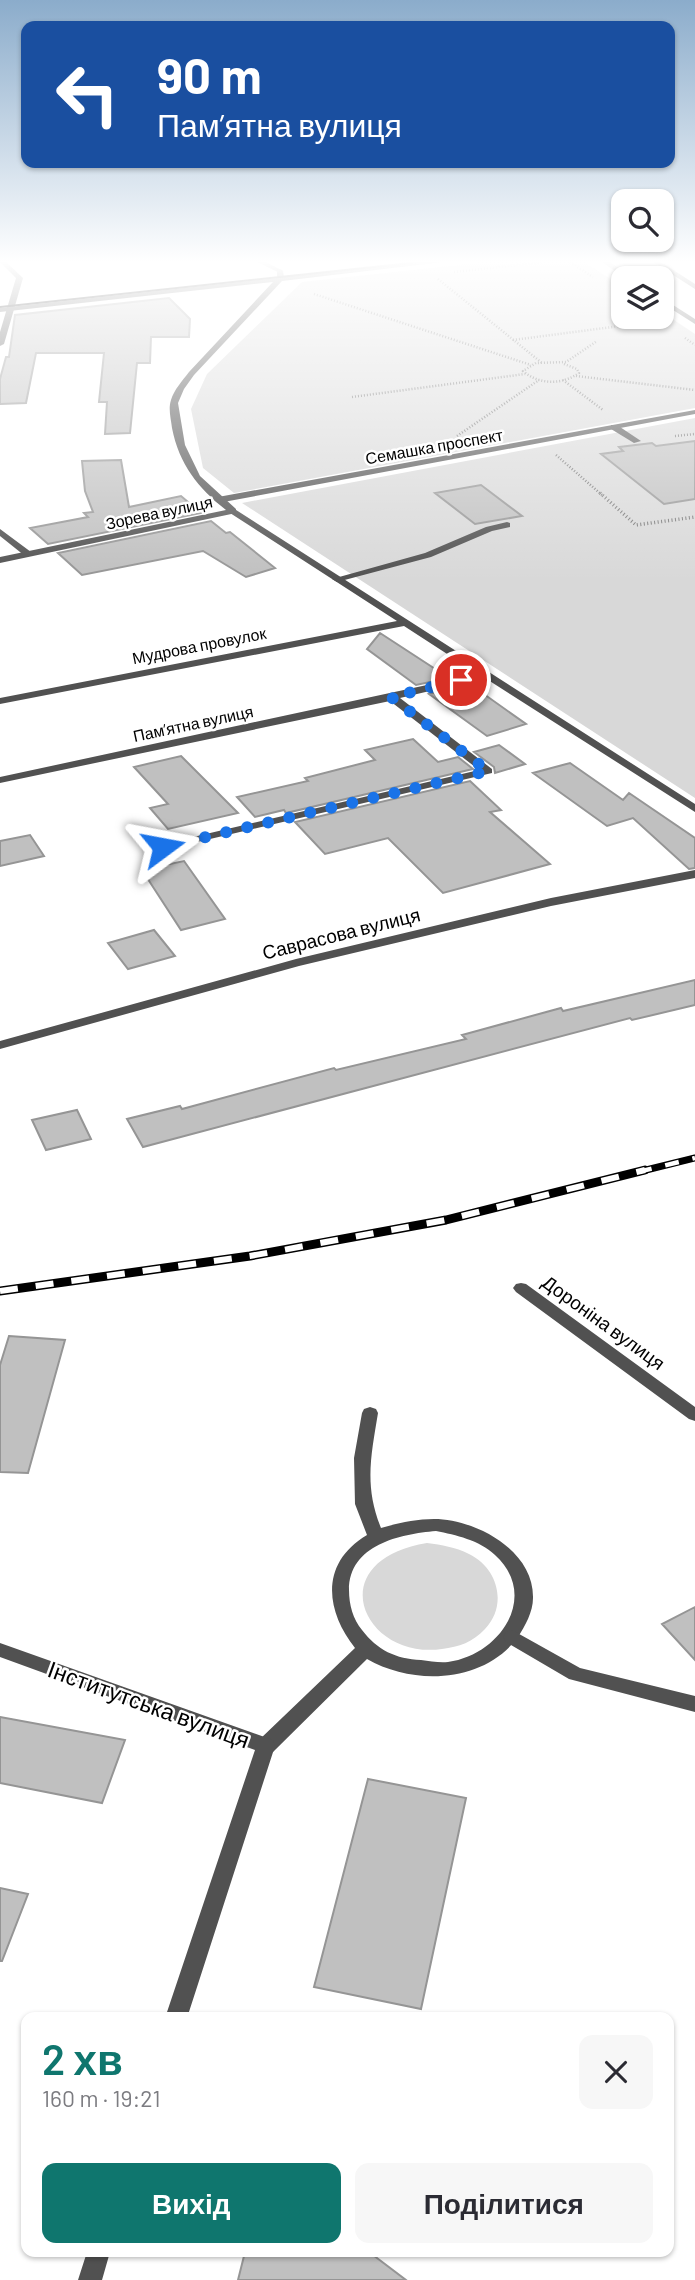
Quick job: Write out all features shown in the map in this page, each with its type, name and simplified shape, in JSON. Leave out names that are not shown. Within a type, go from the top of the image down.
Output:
[{"type":"street","name":"Зорева вулиця","points":[[198,368],[175,398],[176,424],[186,465],[198,482],[233,511]]},
{"type":"street","name":"Семашка проспект","points":[[218,500],[695,412]]},
{"type":"street","points":[[614,427],[637,441]]},
{"type":"street","name":"Зорева вулиця","points":[[0,560],[233,511]]},
{"type":"street","points":[[233,511],[695,808]]},
{"type":"street","points":[[337,579],[428,555],[489,529],[507,525]]},
{"type":"street","points":[[0,532],[28,554]]},
{"type":"street","name":"Мудрова провулок","points":[[0,701],[404,623]]},
{"type":"street","name":"Пам’ятна вулиця","points":[[0,780],[485,675]]},
{"type":"street","points":[[163,847],[488,771],[391,697]]},
{"type":"street","name":"Саврасова вулиця","points":[[0,1045],[310,960],[551,902],[695,874]]},
{"type":"street","name":"Дороніна вулиця","points":[[521,1288],[695,1415]]},
{"type":"street","points":[[370,1413],[362,1458],[363,1504],[376,1537]]},
{"type":"street","points":[[436,1525],[466,1531],[493,1544],[514,1564],[524,1588],[524,1613],[512,1637],[489,1656],[460,1668],[449,1669],[427,1670],[394,1663],[366,1648],[347,1627],[338,1602],[341,1577],[354,1555],[376,1537],[405,1527],[436,1525]]},
{"type":"street","points":[[512,1637],[575,1675],[695,1704]]},
{"type":"street","points":[[266,1746],[366,1648]]},
{"type":"street","name":"Інститутська вулиця","points":[[0,1650],[266,1746],[178,2012]]},
{"type":"street","points":[[90,2280],[97,2257]]},
{"type":"path","points":[[525,368],[525,374]]},
{"type":"path","points":[[575,368],[579,372],[576,376]]},
{"type":"path","points":[[352,397],[525,374],[539,380],[564,380],[576,376],[695,390]]},
{"type":"path","points":[[454,438],[539,380]]},
{"type":"path","points":[[564,380],[604,411]]},
{"type":"path","points":[[637,441],[695,434]]},
{"type":"path","points":[[565,451],[553,452],[636,525],[695,517]]},
{"type":"shaded area","points":[[213,368],[695,368],[695,408],[234,493],[203,468],[191,409],[207,374]]},
{"type":"shaded area","points":[[695,418],[695,798],[242,503]]},
{"type":"shaded area","points":[[427,1543],[469,1554],[487,1568],[493,1578],[498,1598],[496,1609],[485,1629],[471,1641],[442,1649],[414,1648],[391,1640],[374,1625],[364,1607],[363,1587],[373,1569],[393,1553]]},
{"type":"building","points":[[3,368],[33,368],[26,403],[0,404]]},
{"type":"building","points":[[102,368],[136,368],[130,433],[105,434],[107,402],[99,402]]},
{"type":"building","points":[[695,441],[695,499],[664,504],[601,454],[623,451],[619,447]]},
{"type":"building","points":[[121,460],[129,507],[181,496],[201,513],[48,544],[30,528],[88,517],[84,513],[93,512],[85,491],[82,461]]},
{"type":"building","points":[[481,485],[522,516],[475,524],[435,493]]},
{"type":"building","points":[[211,521],[226,533],[230,532],[275,568],[246,577],[203,551],[82,575],[58,553]]},
{"type":"building","points":[[380,633],[449,678],[416,685],[367,649]]},
{"type":"building","points":[[462,686],[475,694],[481,692],[526,724],[487,736],[429,694]]},
{"type":"building","points":[[413,739],[438,762],[458,757],[473,769],[286,813],[284,810],[255,817],[237,797],[308,781],[305,778],[375,760],[365,750]]},
{"type":"building","points":[[499,745],[525,764],[495,773],[494,767],[474,752]]},
{"type":"building","points":[[181,756],[238,813],[168,829],[150,808],[168,804],[134,767]]},
{"type":"building","points":[[570,763],[623,800],[629,793],[695,838],[695,868],[689,869],[633,818],[607,826],[533,773]]},
{"type":"building","points":[[470,781],[501,810],[490,812],[550,864],[443,893],[388,838],[325,854],[295,822]]},
{"type":"building","points":[[30,835],[44,856],[0,866],[0,841]]},
{"type":"building","points":[[184,861],[225,919],[181,930],[142,870]]},
{"type":"building","points":[[154,930],[175,956],[128,969],[108,943]]},
{"type":"building","points":[[695,980],[695,1005],[632,1020],[630,1018],[143,1147],[127,1119],[180,1106],[182,1109],[334,1068],[336,1070],[466,1039],[462,1035],[561,1008],[563,1011]]},
{"type":"building","points":[[77,1110],[91,1139],[46,1150],[32,1120]]},
{"type":"building","points":[[9,1336],[65,1340],[28,1473],[0,1472],[0,1365]]},
{"type":"building","points":[[695,1607],[695,1660],[662,1624]]},
{"type":"building","points":[[0,1717],[125,1740],[102,1803],[0,1783]]},
{"type":"building","points":[[368,1779],[466,1798],[421,2009],[314,1987]]},
{"type":"building","points":[[0,1888],[28,1894],[2,1961],[0,1961]]},
{"type":"building","points":[[244,2257],[376,2257],[406,2280],[238,2280]]},
{"type":"railway","points":[[638,1172],[695,1158]]},
{"type":"railway","points":[[0,1291],[250,1256],[446,1220],[645,1170]]},
{"type":"route","points":[[163,847],[488,771],[391,697],[461,680]]}]
